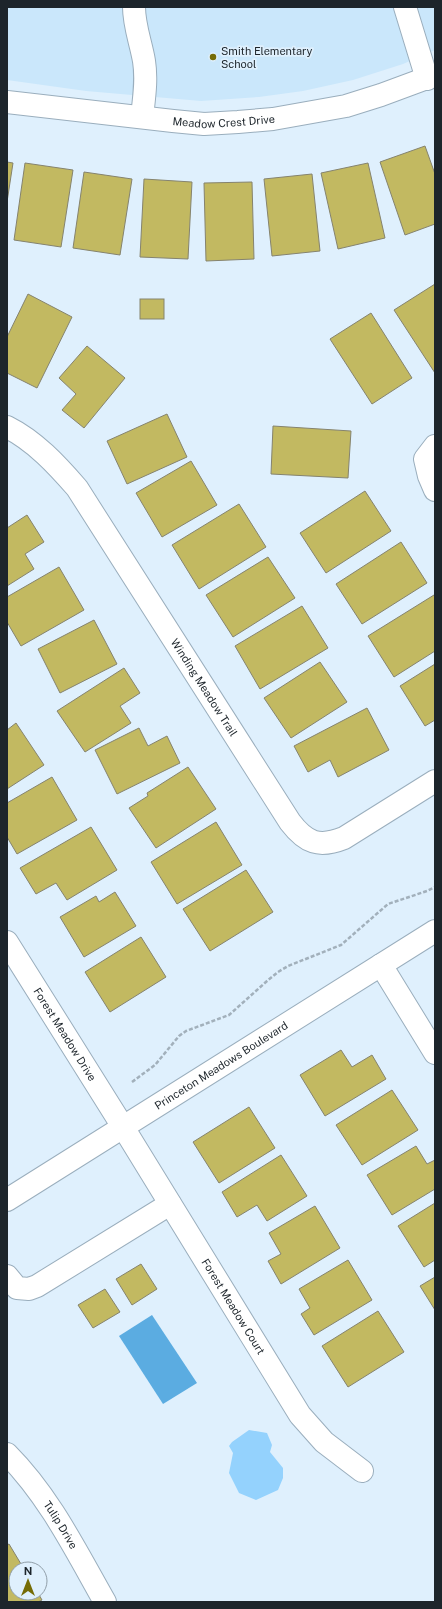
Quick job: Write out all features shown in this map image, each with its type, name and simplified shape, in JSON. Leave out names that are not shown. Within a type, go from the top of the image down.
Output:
[{"type":"street","points":[[134,7],[134,19],[146,76],[142,117]]},
{"type":"street","points":[[405,7],[431,77]]},
{"type":"street","name":"Meadow Crest Drive","points":[[7,102],[204,124],[273,119],[346,106],[431,77]]},
{"type":"street","name":"Winding Meadow Trail","points":[[7,427],[30,441],[58,467],[77,488],[290,822],[306,839],[320,844],[333,842],[344,838],[435,781]]},
{"type":"street","points":[[435,446],[425,459],[429,476],[435,490]]},
{"type":"street","name":"Princeton Meadows Boulevard","points":[[7,1200],[435,931]]},
{"type":"street","name":"Forest Meadow Drive","points":[[7,942],[123,1127]]},
{"type":"street","points":[[381,965],[435,1053]]},
{"type":"street","name":"Forest Meadow Court","points":[[123,1127],[300,1415],[324,1442],[362,1472]]},
{"type":"street","points":[[7,1276],[17,1288],[29,1289],[37,1286],[170,1204]]},
{"type":"street","name":"Tulip Drive","points":[[7,1454],[37,1488],[62,1526],[105,1602]]},
{"type":"path","points":[[132,1082],[155,1065],[179,1036],[186,1031],[230,1015],[266,981],[278,972],[288,966],[341,945],[388,904],[435,887]]},
{"type":"shaded area","name":"Smith Elementary School","points":[[7,7],[435,7],[435,50],[403,64],[353,80],[303,91],[259,97],[201,101],[86,91],[7,80]]},
{"type":"shaded area","points":[[152,1315],[197,1383],[163,1404],[119,1336]]},
{"type":"shaded area","points":[[249,1430],[267,1433],[272,1445],[270,1452],[283,1468],[283,1478],[278,1490],[256,1500],[239,1493],[229,1473],[233,1453],[229,1446],[232,1442]]},
{"type":"building","points":[[425,146],[435,174],[435,224],[405,235],[380,162]]},
{"type":"building","points":[[7,162],[13,163],[7,202]]},
{"type":"building","points":[[25,163],[73,170],[61,247],[14,240]]},
{"type":"building","points":[[368,163],[385,238],[338,249],[321,173]]},
{"type":"building","points":[[84,172],[132,179],[120,255],[73,248]]},
{"type":"building","points":[[312,174],[320,251],[272,256],[264,179]]},
{"type":"building","points":[[144,179],[192,182],[188,259],[140,257]]},
{"type":"building","points":[[252,182],[254,259],[206,261],[204,183]]},
{"type":"building","points":[[435,284],[435,373],[394,310]]},
{"type":"building","points":[[28,294],[72,317],[37,388],[7,373],[7,337]]},
{"type":"building","points":[[140,299],[164,299],[164,319],[140,319]]},
{"type":"building","points":[[371,313],[412,378],[372,404],[330,339]]},
{"type":"building","points":[[87,346],[125,378],[84,428],[62,410],[76,394],[59,378]]},
{"type":"building","points":[[167,414],[187,457],[127,484],[107,441]]},
{"type":"building","points":[[273,426],[351,431],[348,478],[271,474]]},
{"type":"building","points":[[191,461],[217,505],[162,537],[136,493]]},
{"type":"building","points":[[365,491],[391,531],[326,573],[300,533]]},
{"type":"building","points":[[239,504],[266,547],[199,589],[172,545]]},
{"type":"building","points":[[27,515],[44,542],[25,554],[34,569],[7,586],[7,528]]},
{"type":"building","points":[[401,542],[427,583],[362,624],[336,584]]},
{"type":"building","points":[[268,557],[295,598],[233,637],[206,595]]},
{"type":"building","points":[[59,567],[84,610],[21,646],[7,622],[7,597]]},
{"type":"building","points":[[434,595],[435,651],[394,677],[368,636]]},
{"type":"building","points":[[302,606],[328,648],[260,689],[235,646]]},
{"type":"building","points":[[94,620],[117,664],[60,693],[38,649]]},
{"type":"building","points":[[320,662],[347,702],[291,738],[264,698]]},
{"type":"building","points":[[435,664],[435,720],[425,726],[400,686]]},
{"type":"building","points":[[124,668],[140,693],[120,706],[131,723],[85,752],[57,711]]},
{"type":"building","points":[[367,708],[389,750],[338,777],[330,760],[308,772],[294,746]]},
{"type":"building","points":[[16,723],[44,765],[7,789],[7,730]]},
{"type":"building","points":[[139,728],[148,746],[167,736],[180,763],[117,794],[95,750]]},
{"type":"building","points":[[188,767],[216,809],[156,848],[129,808],[148,796],[147,793]]},
{"type":"building","points":[[52,777],[77,820],[17,854],[7,837],[7,803]]},
{"type":"building","points":[[216,822],[242,865],[177,904],[151,862]]},
{"type":"building","points":[[91,827],[117,870],[67,900],[56,883],[36,894],[20,868]]},
{"type":"building","points":[[246,870],[273,912],[210,951],[183,909]]},
{"type":"building","points":[[115,892],[136,926],[84,957],[60,917],[96,896],[99,902]]},
{"type":"building","points":[[141,937],[166,977],[110,1012],[85,972]]},
{"type":"building","points":[[341,1050],[352,1067],[372,1055],[386,1079],[325,1116],[300,1075]]},
{"type":"building","points":[[392,1090],[418,1130],[362,1165],[336,1125]]},
{"type":"building","points":[[249,1107],[275,1148],[219,1183],[193,1142]]},
{"type":"building","points":[[416,1146],[427,1164],[435,1160],[435,1189],[392,1215],[367,1175]]},
{"type":"building","points":[[281,1155],[307,1196],[267,1221],[257,1205],[237,1217],[222,1192]]},
{"type":"building","points":[[435,1203],[435,1260],[424,1267],[398,1226]]},
{"type":"building","points":[[315,1206],[340,1248],[281,1284],[268,1261],[281,1254],[269,1233]]},
{"type":"building","points":[[348,1260],[372,1300],[314,1335],[301,1314],[310,1308],[299,1289]]},
{"type":"building","points":[[141,1264],[157,1289],[132,1305],[116,1279]]},
{"type":"building","points":[[435,1277],[435,1310],[420,1286]]},
{"type":"building","points":[[105,1289],[120,1312],[93,1328],[78,1305]]},
{"type":"building","points":[[378,1311],[404,1352],[348,1387],[322,1346]]},
{"type":"building","points":[[9,1544],[19,1561],[8,1561],[8,1601],[40,1601],[7,1602],[7,1545]]},
{"type":"place","name":"Smith Elementary School","points":[[213,57]]}]
